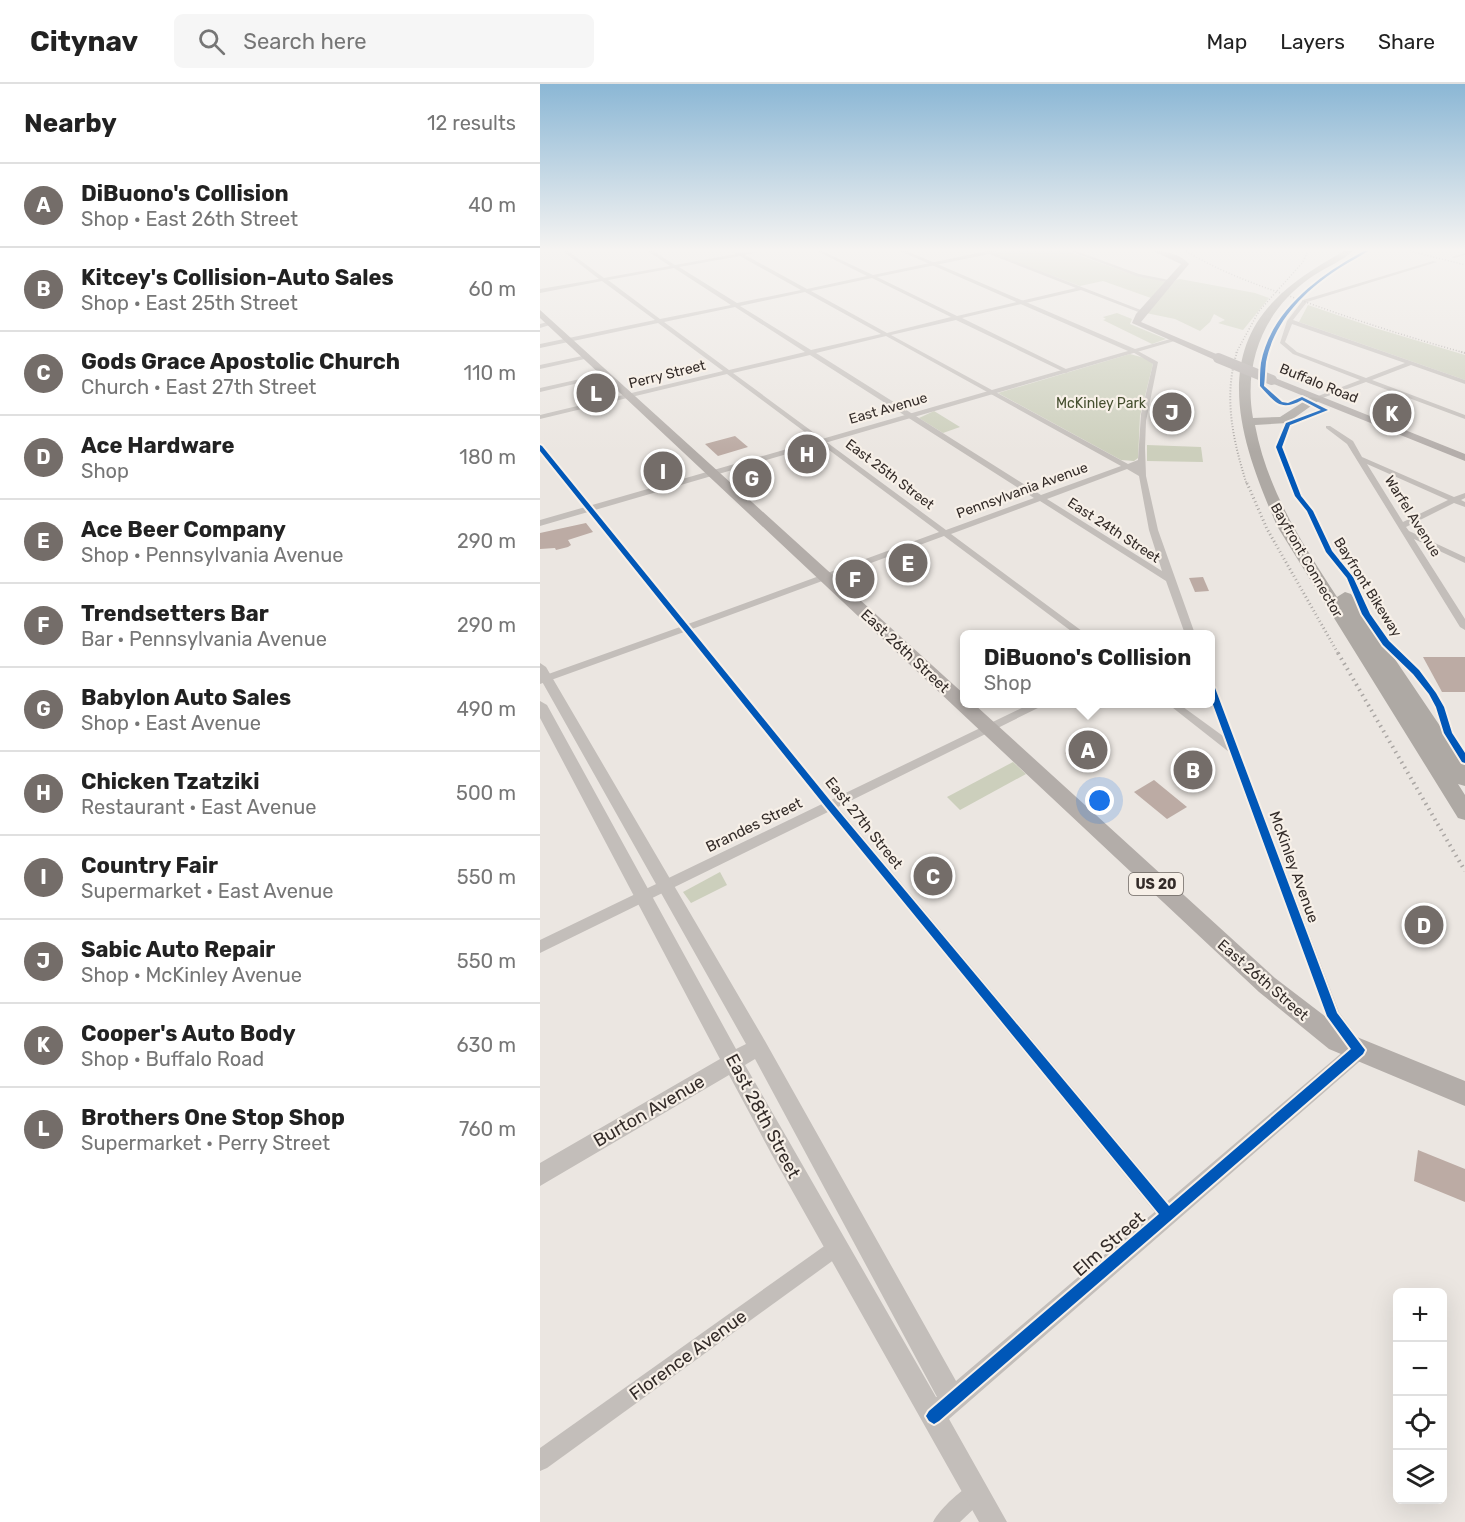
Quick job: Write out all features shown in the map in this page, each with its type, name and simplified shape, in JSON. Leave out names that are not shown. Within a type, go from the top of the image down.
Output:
[{"type":"highway","name":"Bayfront Connector","points":[[1265,318],[1251,347],[1244,374],[1254,418],[1262,477],[1284,526],[1465,812]]},
{"type":"highway","points":[[1254,418],[1278,422],[1315,399]]},
{"type":"highway","name":"Bayfront Connector","points":[[1254,418],[1275,475],[1297,524],[1465,778]]},
{"type":"main road","name":"East 26th Street","points":[[546,318],[960,703]]},
{"type":"main road","name":"Buffalo Road","points":[[1138,318],[1137,324],[1174,340],[1465,458]]},
{"type":"main road","name":"East 26th Street","points":[[966,708],[1258,977],[1329,1036],[1359,1050]]},
{"type":"main road","name":"US 20","points":[[1359,1050],[1465,1094]]},
{"type":"street","name":"East 25th Street","points":[[655,318],[1075,630]]},
{"type":"street","points":[[540,345],[673,318]]},
{"type":"street","name":"East 24th Street","points":[[757,318],[1170,580]]},
{"type":"street","points":[[856,318],[1143,475]]},
{"type":"street","name":"Perry Street","points":[[540,417],[950,318]]},
{"type":"street","points":[[957,318],[1066,371]]},
{"type":"street","points":[[1058,318],[1156,363],[1142,422],[1143,475],[1154,531],[1186,630]]},
{"type":"street","points":[[1292,318],[1282,340],[1285,348],[1465,417]]},
{"type":"street","points":[[1290,321],[1465,382]]},
{"type":"street","points":[[540,326],[552,323]]},
{"type":"street","name":"East Avenue","points":[[540,523],[1174,340]]},
{"type":"street","points":[[540,367],[587,357]]},
{"type":"street","points":[[1315,399],[1412,363]]},
{"type":"street","points":[[540,390],[607,375]]},
{"type":"street","name":"Warfel Avenue","points":[[1329,428],[1346,437],[1465,627]]},
{"type":"street","name":"East 27th Street","points":[[540,447],[829,805],[1168,1215]]},
{"type":"street","points":[[1361,459],[1465,505]]},
{"type":"street","name":"Pennsylvania Avenue","points":[[542,676],[686,628],[1142,461]]},
{"type":"street","points":[[1405,529],[1465,495]]},
{"type":"street","points":[[1405,529],[1465,560]]},
{"type":"street","name":"East 28th Street","points":[[542,676],[758,1047],[943,1408],[977,1492],[993,1522]]},
{"type":"street","name":"McKinley Avenue","points":[[1215,698],[1333,1016],[1359,1050]]},
{"type":"street","name":"East 28th Street","points":[[540,705],[836,1248],[943,1408]]},
{"type":"street","name":"Brandes Street","points":[[540,947],[1030,708]]},
{"type":"street","points":[[1178,708],[1235,750]]},
{"type":"street","name":"Burton Avenue","points":[[540,1175],[758,1047]]},
{"type":"street","name":"Elm Street","points":[[943,1408],[1359,1050]]},
{"type":"street","name":"Florence Avenue","points":[[540,1461],[836,1248]]},
{"type":"street","points":[[944,1522],[977,1492]]},
{"type":"green space","points":[[1130,318],[1132,319],[1130,324],[1166,339],[1152,344],[1103,320]]},
{"type":"green space","points":[[1171,318],[1212,318],[1200,331]]},
{"type":"green space","points":[[1222,318],[1253,318],[1243,330],[1218,323],[1225,320]]},
{"type":"green space","points":[[1301,318],[1346,318],[1465,355],[1465,380],[1299,322]]},
{"type":"green space","name":"McKinley Park","points":[[1130,354],[1148,359],[1153,364],[1140,416],[1138,458],[1134,461],[1121,460],[998,393]]},
{"type":"green space","points":[[934,411],[960,427],[943,433],[919,418]]},
{"type":"green space","points":[[1147,445],[1201,447],[1203,462],[1147,461]]},
{"type":"green space","points":[[1013,762],[1026,774],[960,810],[947,797]]},
{"type":"green space","points":[[720,872],[727,885],[691,903],[683,892]]},
{"type":"building","points":[[735,436],[748,447],[718,456],[705,444]]},
{"type":"building","points":[[586,523],[593,532],[568,540],[571,545],[568,547],[556,550],[555,548],[540,549],[540,533]]},
{"type":"building","points":[[1203,577],[1209,591],[1195,592],[1189,578]]},
{"type":"building","points":[[1423,657],[1465,657],[1465,692],[1442,692]]},
{"type":"building","points":[[1099,736],[1110,746],[1077,764],[1065,753]]},
{"type":"building","points":[[1154,780],[1187,807],[1167,819],[1134,792]]},
{"type":"building","points":[[941,862],[952,874],[923,891],[913,878]]},
{"type":"building","points":[[1418,1150],[1465,1169],[1465,1202],[1414,1181]]},
{"type":"railway","points":[[1236,353],[1255,318]]},
{"type":"railway","points":[[1353,318],[1465,353],[1461,352]]},
{"type":"railway","points":[[1237,352],[1230,402],[1234,435],[1247,485]]},
{"type":"railway","points":[[1247,483],[1267,529],[1339,655]]},
{"type":"railway","points":[[1338,653],[1465,871]]},
{"type":"cycle path","points":[[1283,318],[1270,342],[1264,363],[1262,386],[1280,403],[1289,405],[1302,398],[1325,410]]},
{"type":"cycle path","name":"Bayfront Bikeway","points":[[1325,410],[1288,424],[1279,447],[1298,496],[1310,511],[1329,552],[1350,577],[1366,614],[1386,643],[1416,672],[1432,693],[1440,707],[1448,733],[1465,760]]},
{"type":"cycle path","points":[[540,447],[829,805],[1168,1215]]},
{"type":"cycle path","points":[[934,1416],[1359,1050],[1333,1016],[1215,699]]},
{"type":"place","name":"Brothers One Stop Shop","points":[[596,393]]},
{"type":"place","name":"Sabic Auto Repair","points":[[1172,412]]},
{"type":"place","name":"Cooper's Auto Body","points":[[1392,413]]},
{"type":"place","name":"Chicken Tzatziki","points":[[807,454]]},
{"type":"place","name":"Country Fair","points":[[663,471]]},
{"type":"place","name":"Babylon Auto Sales","points":[[752,478]]},
{"type":"place","name":"Ace Beer Company","points":[[908,563]]},
{"type":"place","name":"Trendsetters Bar","points":[[855,579]]},
{"type":"place","name":"DiBuono's Collision","points":[[1088,750]]},
{"type":"place","name":"Kitcey's Collision-Auto Sales","points":[[1193,770]]},
{"type":"place","name":"Gods Grace Apostolic Church","points":[[933,876]]},
{"type":"place","name":"Ace Hardware","points":[[1424,925]]}]
